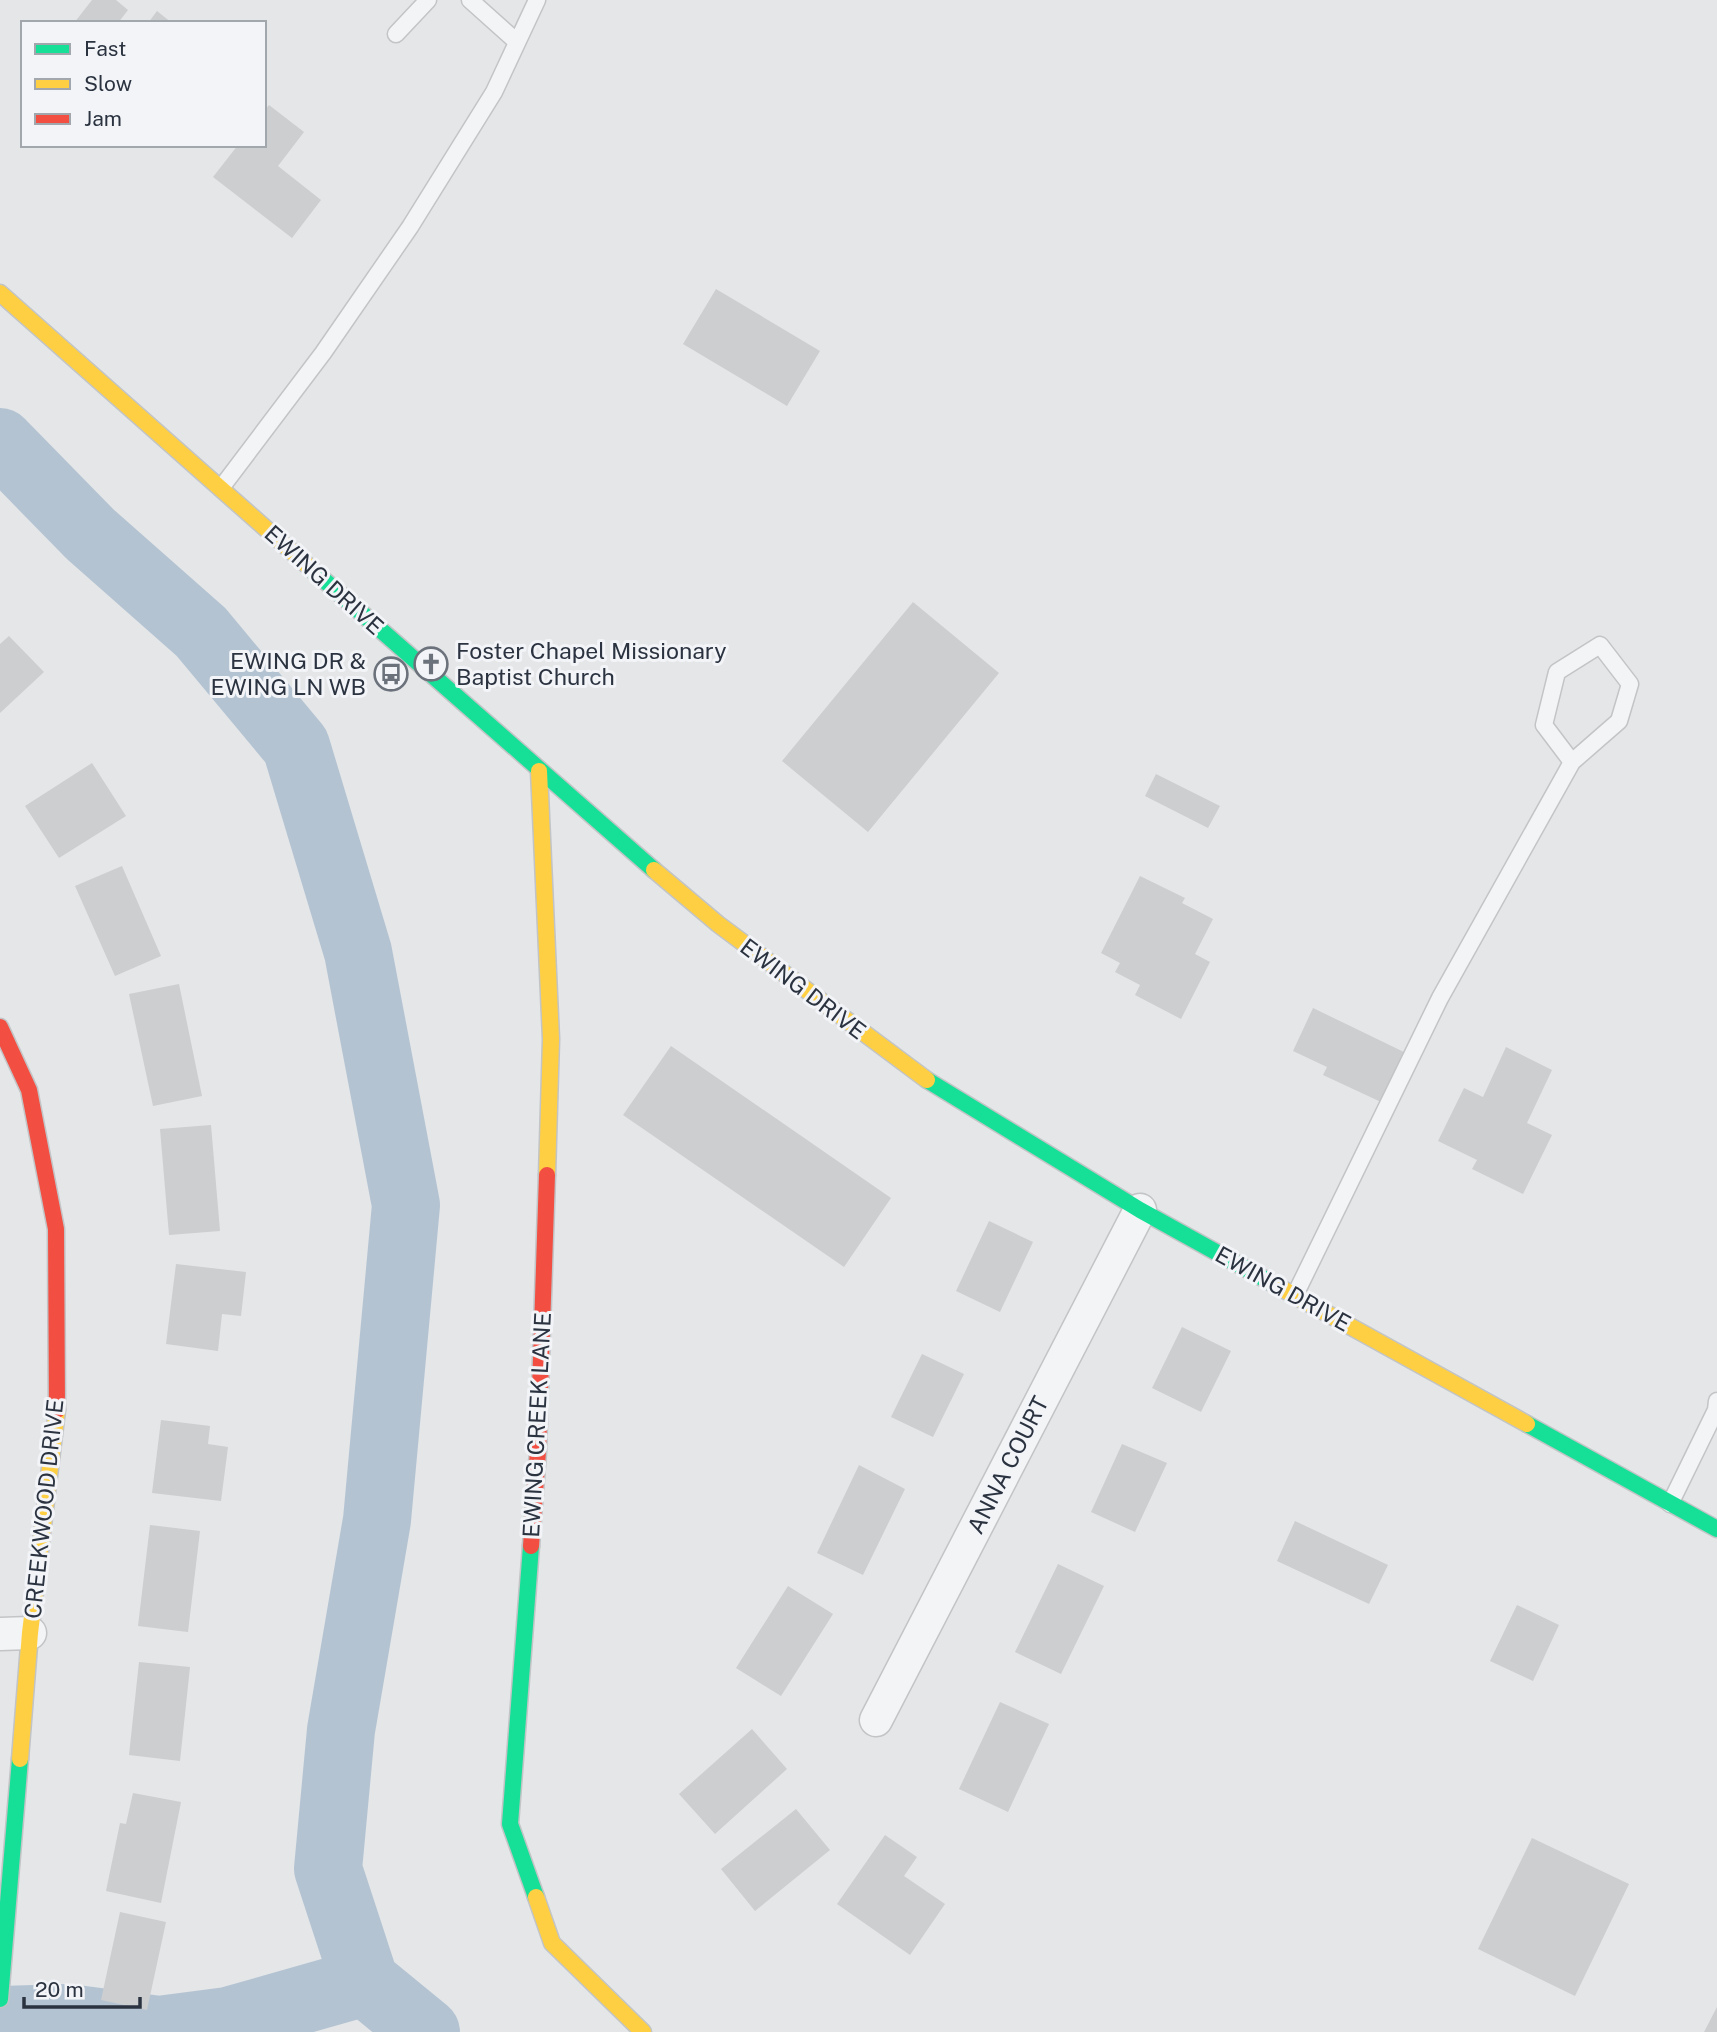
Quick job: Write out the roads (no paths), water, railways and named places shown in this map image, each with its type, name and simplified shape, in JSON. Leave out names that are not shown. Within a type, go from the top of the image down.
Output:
[{"type":"street","name":"EWING DRIVE","points":[[0,293],[539,771],[718,924],[914,1072],[1140,1210],[1717,1529]]},
{"type":"street","name":"EWING CREEK LANE","points":[[539,771],[551,1052],[538,1451],[510,1824],[552,1943],[643,2032]]},
{"type":"street","name":"CREEKWOOD DRIVE","points":[[0,1027],[29,1090],[56,1229],[57,1411],[15,1633],[0,1998]]},
{"type":"street","name":"ANNA COURT","points":[[876,1720],[1140,1210]]},
{"type":"lane","points":[[396,34],[428,0]]},
{"type":"lane","points":[[470,0],[517,43]]},
{"type":"lane","points":[[221,488],[323,353],[410,227],[494,92],[537,0]]},
{"type":"lane","points":[[1295,1296],[1440,998],[1572,762],[1619,721],[1630,684],[1600,645],[1557,672],[1544,725],[1572,762]]},
{"type":"lane","points":[[1670,1504],[1716,1410],[1717,1401]]},
{"type":"waterway","points":[[0,442],[90,534],[201,632],[296,746],[358,952],[406,1205],[377,1520],[341,1730],[328,1869],[365,1982],[426,2032]]},
{"type":"waterway","points":[[0,2020],[68,2018],[159,2030],[228,2021],[365,1982]]},
{"type":"place","name":"Foster Chapel Missionary Baptist Church","points":[[431,664]]},
{"type":"place","name":"EWING DR & EWING LN WB","points":[[391,674]]}]
